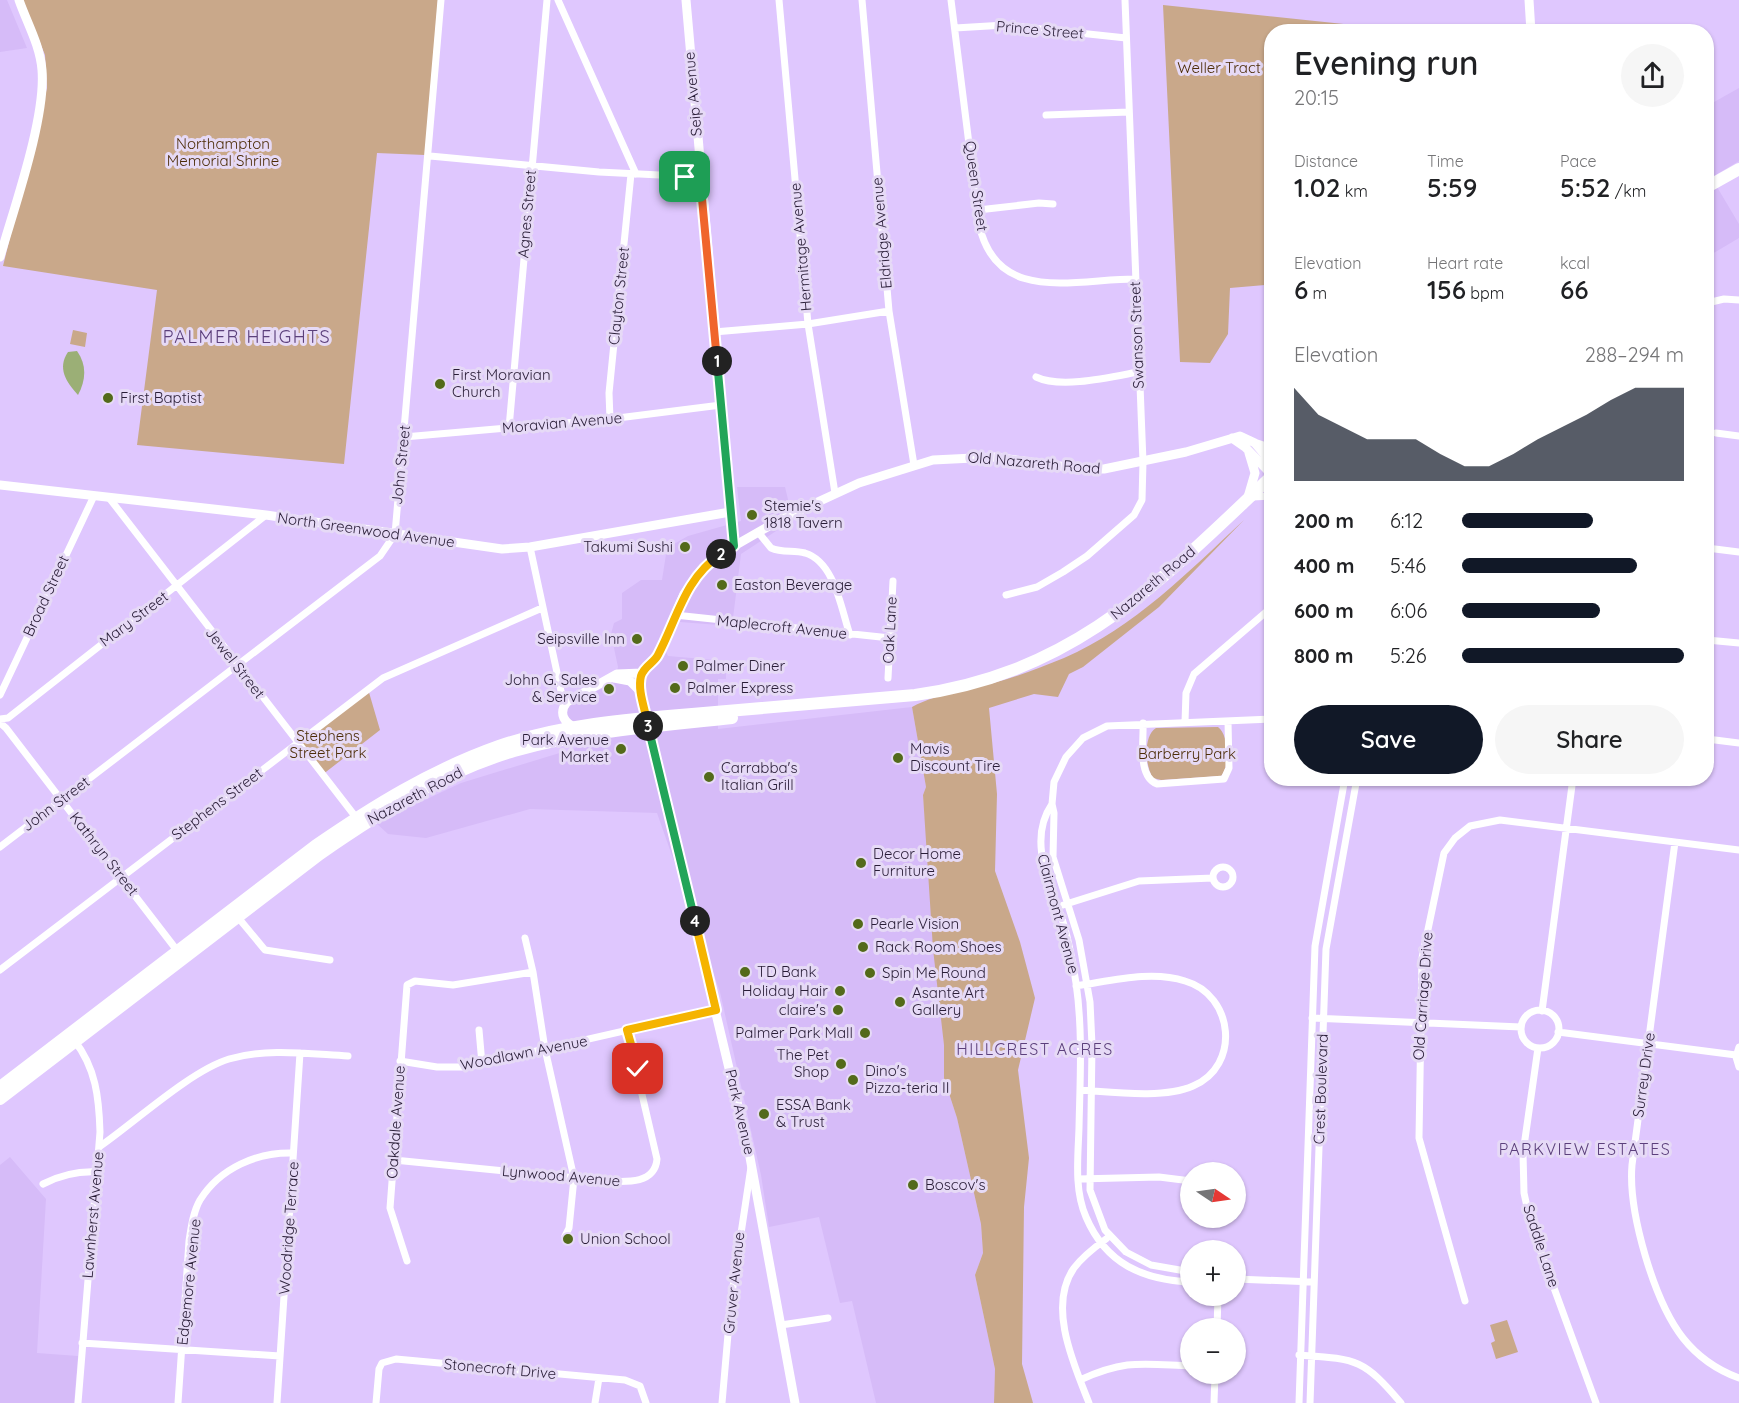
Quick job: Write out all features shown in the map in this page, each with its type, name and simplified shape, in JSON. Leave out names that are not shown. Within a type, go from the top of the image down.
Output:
[{"type":"highway","points":[[1714,183],[1739,169]]},
{"type":"highway","name":"Nazareth Road","points":[[3,1088],[359,821],[407,787],[465,759],[512,742],[581,728],[915,695],[967,685],[1003,674],[1038,660],[1083,637],[1142,595],[1264,483]]},
{"type":"highway","name":"Nazareth Road","points":[[359,821],[419,791],[501,756],[648,722]]},
{"type":"street","points":[[0,257],[29,150],[42,87],[42,69],[35,39],[19,0]]},
{"type":"street","name":"John Street","points":[[0,847],[380,556],[394,534],[430,156],[441,0]]},
{"type":"street","name":"Agnes Street","points":[[509,428],[547,0]]},
{"type":"street","name":"Clayton Street","points":[[558,0],[633,174],[609,393],[610,419]]},
{"type":"street","name":"Seip Avenue","points":[[686,0],[734,546]]},
{"type":"street","name":"Hermitage Avenue","points":[[779,0],[808,324],[835,493]]},
{"type":"street","name":"Eldridge Avenue","points":[[862,0],[889,311],[914,465]]},
{"type":"street","name":"Queen Street","points":[[951,0],[981,232],[989,250],[1000,265],[1024,279],[1049,284],[1135,279]]},
{"type":"street","name":"Swanson Street","points":[[1006,595],[1037,588],[1087,556],[1134,515],[1142,500],[1143,462],[1125,0]]},
{"type":"street","points":[[1528,0],[1530,24]]},
{"type":"street","name":"Prince Street","points":[[955,28],[1005,25],[1126,38]]},
{"type":"street","points":[[1046,115],[1129,111]]},
{"type":"street","points":[[430,156],[633,174],[700,177]]},
{"type":"street","points":[[978,210],[1039,203],[1053,204]]},
{"type":"street","points":[[1714,301],[1724,299],[1739,300]]},
{"type":"street","points":[[714,332],[808,324],[889,311]]},
{"type":"street","points":[[1036,377],[1043,380],[1066,381],[1138,372]]},
{"type":"street","name":"Moravian Avenue","points":[[404,437],[610,419],[721,405]]},
{"type":"street","points":[[1716,433],[1739,436]]},
{"type":"street","name":"Old Nazareth Road","points":[[642,673],[658,656],[684,593],[712,560],[758,532],[835,493],[914,465],[966,456],[1004,457],[1096,470],[1143,462],[1240,436],[1251,446],[1264,448]]},
{"type":"street","points":[[1251,446],[1264,457]]},
{"type":"street","points":[[1251,446],[1264,464]]},
{"type":"street","points":[[1251,446],[1255,474],[1247,499],[1264,497]]},
{"type":"street","name":"North Greenwood Avenue","points":[[0,485],[110,500],[266,516],[502,549],[530,548],[730,512]]},
{"type":"street","name":"Broad Street","points":[[0,695],[93,498]]},
{"type":"street","name":"Jewel Street","points":[[110,500],[296,743],[359,821]]},
{"type":"street","name":"Mary Street","points":[[0,721],[266,516]]},
{"type":"street","points":[[758,532],[771,548],[804,553],[821,563],[834,587],[850,635]]},
{"type":"street","points":[[530,548],[564,705],[562,713],[565,721],[581,728]]},
{"type":"street","points":[[1714,549],[1739,552]]},
{"type":"street","name":"Oak Lane","points":[[888,678],[893,581]]},
{"type":"street","name":"Stephens Street","points":[[0,970],[382,678],[542,608]]},
{"type":"street","points":[[1185,722],[1186,693],[1194,674],[1264,614]]},
{"type":"street","name":"Maplecroft Avenue","points":[[675,615],[890,638]]},
{"type":"street","points":[[1714,641],[1739,643]]},
{"type":"street","points":[[564,705],[621,673],[642,673],[641,693],[648,722]]},
{"type":"street","points":[[609,679],[628,680],[641,693]]},
{"type":"street","name":"Clairmont Avenue","points":[[1180,1281],[1161,1280],[1138,1273],[1118,1260],[1102,1242],[1083,1209],[1078,1179],[1080,1090],[1076,986],[1058,907],[1045,873],[1041,849],[1043,825],[1052,804],[1057,774],[1066,757],[1078,742],[1107,726],[1264,719]]},
{"type":"street","name":"Kathryn Street","points":[[0,721],[122,876],[180,955]]},
{"type":"street","points":[[1143,723],[1145,770],[1149,779],[1157,784],[1224,779],[1229,768],[1228,721]]},
{"type":"street","name":"Park Avenue","points":[[648,722],[751,1163],[795,1403]]},
{"type":"street","points":[[1714,740],[1739,743]]},
{"type":"street","name":"Crest Boulevard","points":[[1299,1403],[1316,937],[1344,786]]},
{"type":"street","name":"Crest Boulevard","points":[[1310,1403],[1327,938],[1356,786]]},
{"type":"street","points":[[1542,1011],[1572,786]]},
{"type":"street","name":"Clairmont Avenue","points":[[1052,804],[1054,813],[1053,857],[1082,953],[1091,1023],[1090,1179],[1094,1206],[1110,1235],[1126,1252],[1143,1262],[1180,1271]]},
{"type":"street","name":"Old Carriage Drive","points":[[1465,1301],[1419,1138],[1420,1022],[1424,945],[1440,861],[1448,846],[1470,826],[1492,820],[1567,827],[1739,850]]},
{"type":"street","name":"Surrey Drive","points":[[1675,842],[1631,1176],[1636,1224],[1664,1302],[1676,1328],[1701,1357],[1720,1370],[1739,1377]]},
{"type":"street","points":[[1058,907],[1139,881],[1213,878]]},
{"type":"street","points":[[235,913],[265,950],[330,960]]},
{"type":"street","points":[[525,938],[534,972],[545,1049],[574,1178],[569,1228],[565,1236]]},
{"type":"street","name":"Oakdale Avenue","points":[[407,1261],[390,1208],[407,985],[415,981],[453,985],[534,972]]},
{"type":"street","points":[[1076,986],[1149,977],[1189,982],[1206,992],[1218,1006],[1224,1019],[1226,1034],[1224,1050],[1218,1065],[1194,1086],[1162,1093],[1080,1090]]},
{"type":"street","name":"Woodlawn Avenue","points":[[400,1061],[453,1067],[482,1064],[716,1010]]},
{"type":"street","points":[[1542,1011],[1552,1016],[1558,1032],[1550,1045],[1538,1048],[1525,1041],[1521,1028],[1529,1014],[1542,1011]]},
{"type":"street","points":[[1312,1018],[1521,1028]]},
{"type":"street","points":[[479,1030],[482,1064]]},
{"type":"street","name":"Lynwood Avenue","points":[[394,1160],[626,1182],[647,1177],[656,1165],[652,1133],[627,1030]]},
{"type":"street","points":[[1558,1032],[1648,1044],[1738,1051],[1739,1067]]},
{"type":"street","name":"Lawnherst Avenue","points":[[72,1038],[92,1068],[97,1088],[99,1147],[78,1403]]},
{"type":"street","name":"Saddle Lane","points":[[1538,1048],[1522,1162],[1524,1193],[1531,1226],[1596,1403]]},
{"type":"street","points":[[99,1147],[215,1064],[260,1053],[348,1056]]},
{"type":"street","name":"Woodridge Terrace","points":[[277,1403],[300,1053]]},
{"type":"street","name":"Edgemore Avenue","points":[[178,1403],[189,1241],[192,1221],[200,1200],[226,1174],[244,1162],[267,1154],[293,1153]]},
{"type":"street","name":"Gruver Avenue","points":[[722,1403],[735,1268],[751,1163]]},
{"type":"street","points":[[43,1184],[58,1176],[80,1171],[97,1172]]},
{"type":"street","points":[[1078,1179],[1167,1178],[1180,1180]]},
{"type":"street","points":[[1089,1403],[1080,1380],[1064,1322],[1063,1300],[1074,1268],[1110,1235]]},
{"type":"street","points":[[1246,1279],[1314,1282]]},
{"type":"street","points":[[781,1325],[828,1318]]},
{"type":"street","points":[[82,1343],[280,1356]]},
{"type":"street","points":[[1299,1355],[1349,1359],[1362,1364],[1380,1378],[1401,1403]]},
{"type":"street","name":"Stonecroft Drive","points":[[376,1403],[379,1369],[388,1360],[638,1383],[643,1390],[646,1403]]},
{"type":"street","points":[[1080,1380],[1106,1368],[1127,1363],[1180,1365]]},
{"type":"street","points":[[596,1403],[599,1378]]},
{"type":"street","points":[[1214,1403],[1215,1384]]},
{"type":"shaded area","points":[[0,0],[7,0],[27,48],[0,52]]},
{"type":"shaded area","points":[[1739,88],[1739,161],[1714,176],[1714,102]]},
{"type":"shaded area","points":[[1717,187],[1739,224],[1739,238],[1714,253],[1714,189]]},
{"type":"shaded area","points":[[77,351],[84,373],[83,384],[78,395],[64,375],[63,369],[68,352]]},
{"type":"shaded area","points":[[737,487],[785,487],[793,520],[741,554],[732,626],[680,622],[666,652],[668,656],[726,661],[726,679],[718,679],[718,729],[912,707],[926,787],[923,795],[944,1045],[944,1078],[957,1118],[981,1224],[983,1253],[975,1275],[995,1369],[994,1403],[876,1403],[852,1301],[840,1303],[819,1217],[769,1227],[761,1175],[720,992],[657,813],[530,809],[426,838],[388,834],[376,823],[461,783],[576,748],[570,721],[565,712],[569,704],[614,683],[618,667],[611,634],[614,623],[622,619],[622,593],[641,580],[662,580],[667,548],[688,536],[741,521]]},
{"type":"shaded area","points":[[10,1157],[46,1199],[37,1353],[78,1356],[74,1403],[0,1403],[0,1165]]},
{"type":"green space","name":"Northampton Memorial Shrine","points":[[23,0],[438,0],[425,155],[377,153],[344,464],[137,445],[157,290],[3,266],[47,88],[45,55]]},
{"type":"green space","name":"Weller Tract","points":[[1163,5],[1344,24],[1264,24],[1264,285],[1230,288],[1228,334],[1210,363],[1180,362]]},
{"type":"green space","points":[[73,330],[87,333],[85,347],[70,344]]},
{"type":"green space","points":[[1244,520],[1159,607],[1083,667],[1069,674],[1058,697],[1034,694],[989,708],[997,794],[995,871],[1020,942],[1035,998],[1018,1070],[1029,1158],[1024,1207],[1022,1364],[1033,1403],[994,1403],[995,1369],[975,1275],[983,1253],[981,1224],[957,1118],[944,1078],[944,1045],[933,949],[923,795],[926,787],[912,707],[945,694],[1019,675],[1064,658],[1090,645],[1114,631],[1160,597]]},
{"type":"green space","name":"Stephens Street Park","points":[[368,689],[380,730],[322,775],[296,743]]},
{"type":"green space","name":"Barberry Park","points":[[1218,727],[1222,731],[1227,751],[1226,766],[1221,776],[1161,780],[1153,778],[1148,766],[1147,744],[1156,728]]},
{"type":"green space","points":[[1507,1320],[1518,1352],[1496,1359],[1491,1343],[1495,1341],[1490,1325]]},
{"type":"place","name":"First Moravian Church","points":[[440,384]]},
{"type":"place","name":"First Baptist","points":[[108,398]]},
{"type":"place","name":"Stemie's 1818 Tavern","points":[[752,515]]},
{"type":"place","name":"Takumi Sushi","points":[[685,547]]},
{"type":"place","name":"Easton Beverage","points":[[722,585]]},
{"type":"place","name":"Seipsville Inn","points":[[637,639]]},
{"type":"place","name":"Palmer Diner","points":[[683,666]]},
{"type":"place","name":"Palmer Express","points":[[675,688]]},
{"type":"place","name":"John G. Sales & Service","points":[[609,689]]},
{"type":"place","name":"Park Avenue Market","points":[[621,749]]},
{"type":"place","name":"Mavis Discount Tire","points":[[898,758]]},
{"type":"place","name":"Carrabba's Italian Grill","points":[[709,777]]},
{"type":"place","name":"Decor Home Furniture","points":[[861,863]]},
{"type":"place","name":"Pearle Vision","points":[[858,924]]},
{"type":"place","name":"Rack Room Shoes","points":[[863,947]]},
{"type":"place","name":"TD Bank","points":[[745,972]]},
{"type":"place","name":"Spin Me Round","points":[[870,973]]},
{"type":"place","name":"Holiday Hair","points":[[840,991]]},
{"type":"place","name":"Asante Art Gallery","points":[[900,1002]]},
{"type":"place","name":"claire's","points":[[838,1010]]},
{"type":"place","name":"Palmer Park Mall","points":[[865,1033]]},
{"type":"place","name":"The Pet Shop","points":[[841,1064]]},
{"type":"place","name":"Dino's Pizza-teria II","points":[[853,1080]]},
{"type":"place","name":"ESSA Bank & Trust","points":[[764,1114]]},
{"type":"place","name":"Boscov's","points":[[913,1185]]},
{"type":"place","name":"Union School","points":[[568,1239]]},
{"type":"district","name":"PALMER HEIGHTS","points":[[247,337]]},
{"type":"district","name":"HILLCREST ACRES","points":[[1035,1049]]},
{"type":"district","name":"PARKVIEW ESTATES","points":[[1585,1149]]},
{"type":"route","points":[[638,1069],[627,1030],[716,1010],[653,750],[640,684],[644,670],[658,655],[679,603],[689,585],[708,563],[734,546],[700,177],[685,177]]}]
